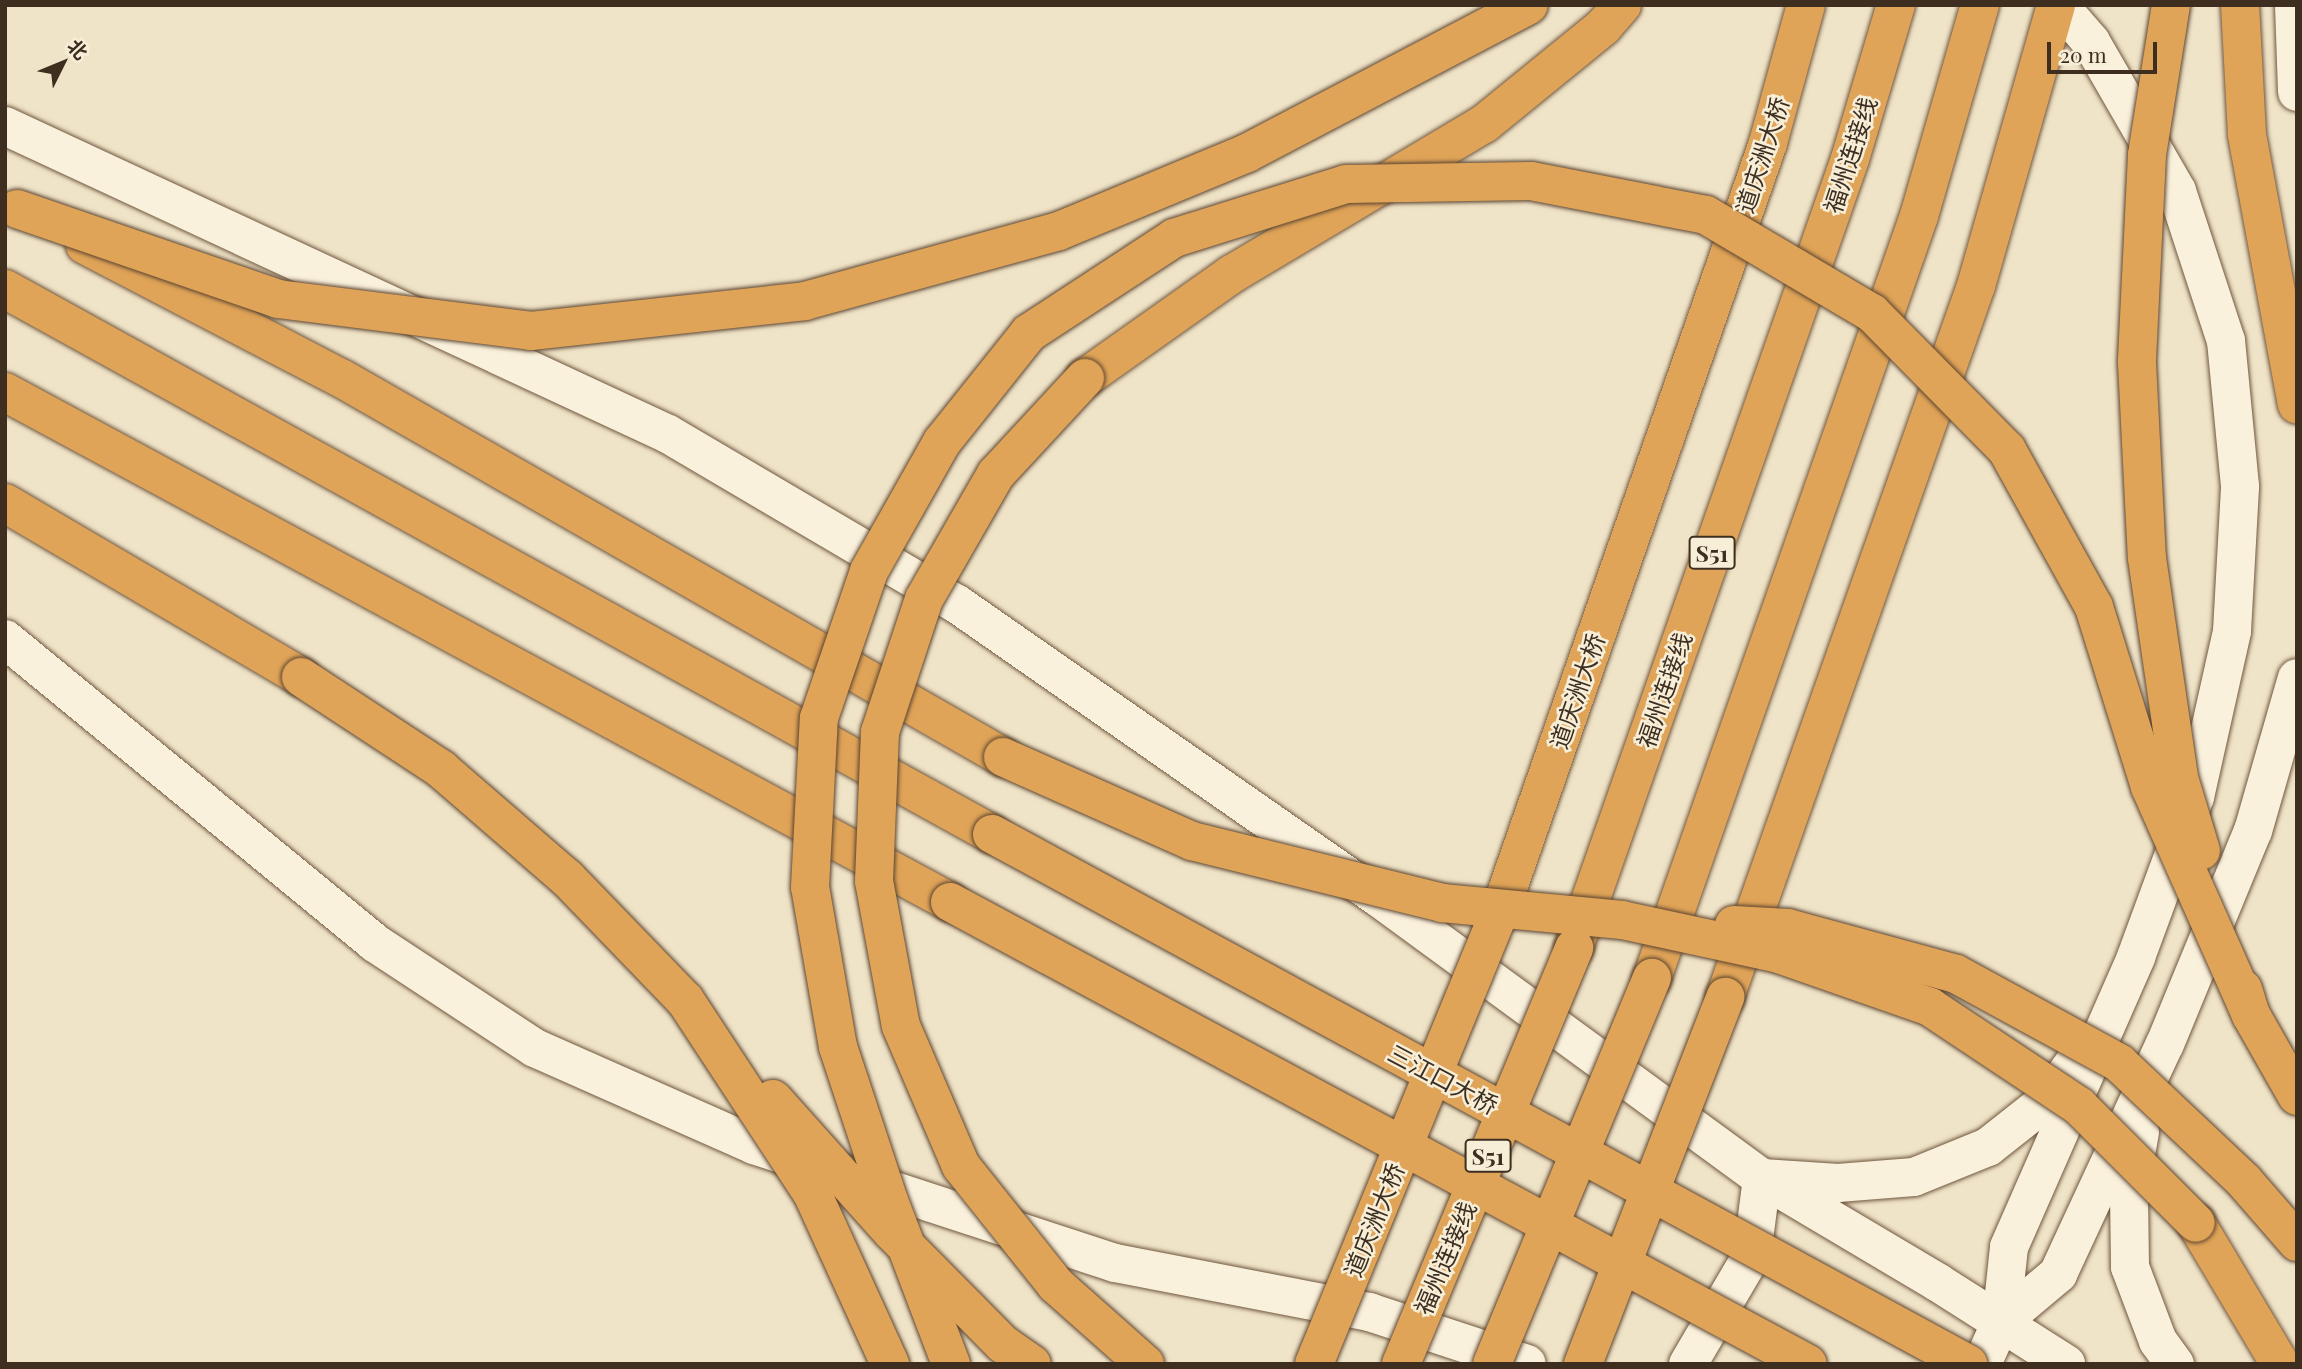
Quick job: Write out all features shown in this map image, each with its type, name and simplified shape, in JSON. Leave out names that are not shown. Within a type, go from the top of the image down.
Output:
[{"type":"highway","points":[[11,207],[278,299],[531,331],[805,300],[1072,226],[1247,153],[1528,5]]},
{"type":"highway","points":[[1146,1364],[1056,1285],[961,1166],[901,1026],[874,880],[880,732],[923,599],[996,474],[1085,378],[1232,274],[1484,124],[1603,27],[1622,5]]},
{"type":"highway","name":"道庆洲大桥","points":[[1314,1364],[1500,911],[1768,143],[1806,5]]},
{"type":"highway","name":"福州连接线","points":[[1401,1364],[1574,948],[1850,159],[1896,5]]},
{"type":"highway","points":[[1492,1364],[1652,978],[1919,216],[1980,5]]},
{"type":"highway","points":[[1583,1364],[1725,997],[1976,286],[2057,5]]},
{"type":"highway","points":[[2171,5],[2147,155],[2137,363],[2147,558],[2179,778],[2251,1015]]},
{"type":"highway","points":[[2240,5],[2247,135],[2297,404]]},
{"type":"highway","points":[[951,1364],[889,1200],[838,1047],[810,887],[819,718],[823,706],[869,571],[942,442],[1029,333],[1174,238],[1346,184],[1531,181],[1706,215],[1871,313],[2007,450],[2094,607],[2150,787],[2251,1015],[2297,1096]]},
{"type":"highway","points":[[11,207],[341,378],[1003,757],[1192,841],[1442,903],[1622,920],[1787,928],[1956,974],[2119,1063],[2244,1181],[2297,1241]]},
{"type":"highway","name":"三江口大桥","points":[[5,289],[992,834],[1968,1364]]},
{"type":"highway","points":[[5,391],[1808,1364]]},
{"type":"highway","points":[[5,503],[301,677],[441,769],[567,878],[685,1000],[892,1232],[1003,1344],[1032,1364]]},
{"type":"highway","points":[[1622,920],[1779,954],[1930,1007],[2079,1106],[2196,1223],[2280,1364]]},
{"type":"highway","points":[[685,1000],[813,1195],[890,1364]]},
{"type":"main road","points":[[1982,1364],[2001,1322],[2009,1247],[2136,957],[2195,797],[2232,631],[2240,486],[2226,341],[2177,191],[2091,42],[2057,5]]},
{"type":"main road","points":[[2294,5],[2297,92]]},
{"type":"main road","points":[[5,126],[668,434],[957,604],[1379,898],[1762,1178],[2066,1364]]},
{"type":"main road","points":[[5,639],[375,943],[535,1048],[754,1145],[1115,1263],[1369,1312],[1527,1364]]},
{"type":"main road","points":[[2001,1322],[2058,1274],[2165,1044],[2253,831],[2297,678]]},
{"type":"main road","points":[[2136,957],[2192,981]]},
{"type":"main road","points":[[1762,1178],[1838,1183],[1914,1177],[1988,1147],[2045,1102],[2114,1008]]},
{"type":"main road","points":[[2165,1044],[2142,1125],[2129,1194],[2130,1267],[2158,1341],[2175,1364]]},
{"type":"main road","points":[[1688,1364],[1752,1255],[1762,1178]]}]
